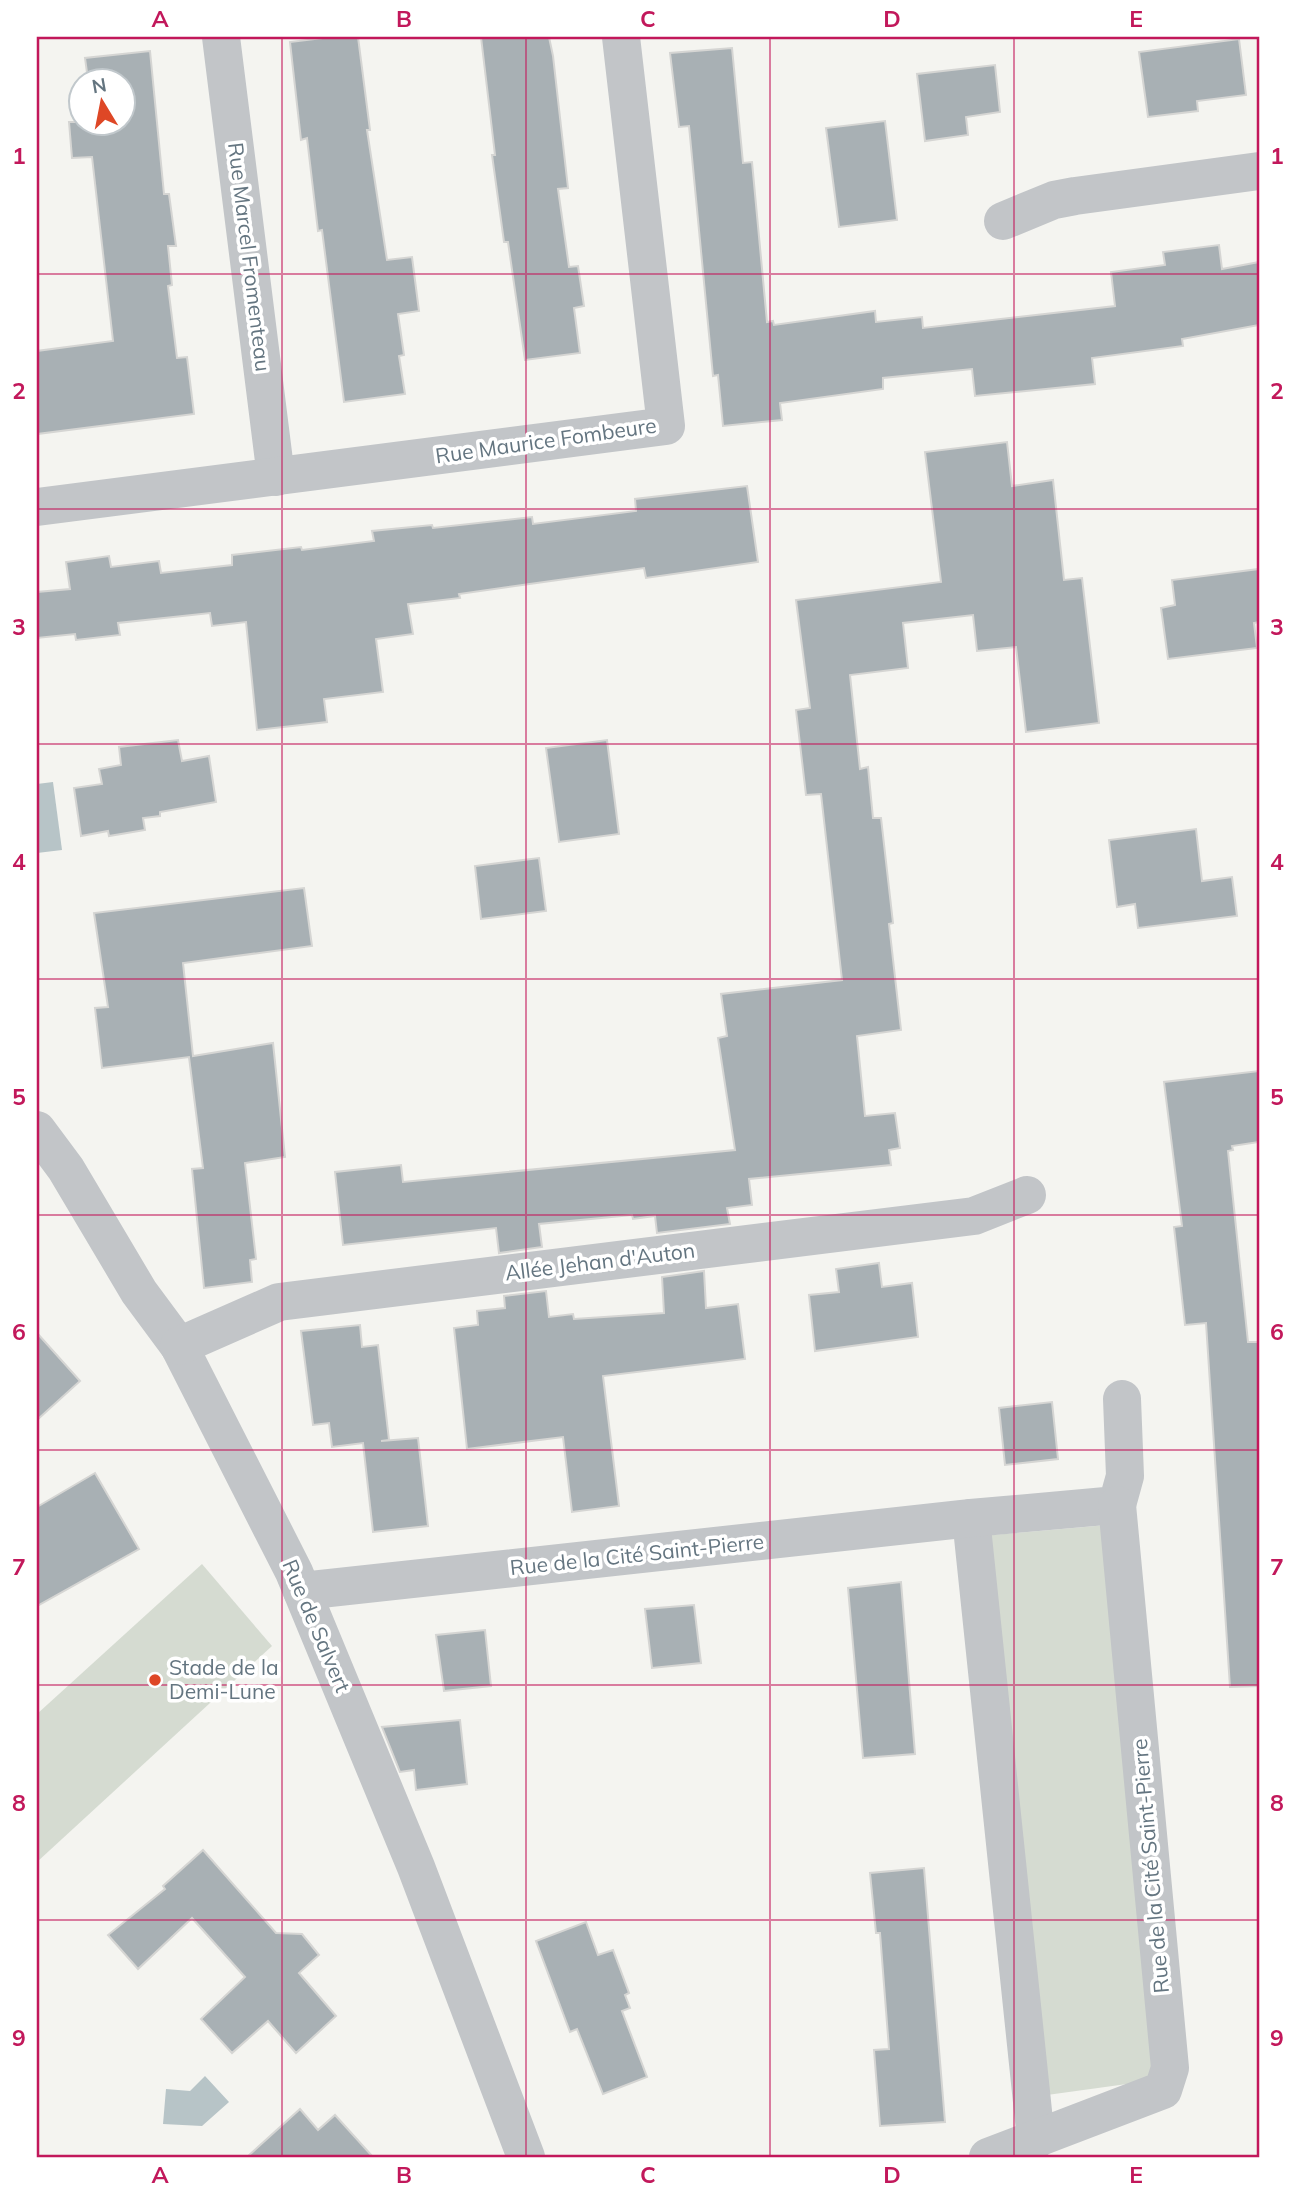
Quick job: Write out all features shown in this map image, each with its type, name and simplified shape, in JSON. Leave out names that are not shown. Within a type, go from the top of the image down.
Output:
[{"type":"street","name":"Rue Marcel Fromenteau","points":[[221,37],[276,477]]},
{"type":"street","name":"Rue Maurice Fombeure","points":[[37,507],[666,426],[621,37]]},
{"type":"street","points":[[1003,221],[1054,200],[1259,171]]},
{"type":"street","name":"Rue de Salvert","points":[[37,1129],[66,1169],[139,1292],[179,1346],[302,1591],[416,1867],[526,2157]]},
{"type":"street","name":"Allée Jehan d'Auton","points":[[179,1346],[279,1302],[974,1216],[1027,1195]]},
{"type":"street","name":"Rue de la Cité Saint-Pierre","points":[[988,2157],[1163,2090],[1170,2068],[1117,1505],[1125,1476],[1122,1399]]},
{"type":"street","name":"Rue de la Cité Saint-Pierre","points":[[302,1591],[971,1518],[1117,1505]]},
{"type":"street","points":[[971,1518],[1036,2140]]},
{"type":"shaded area","points":[[53,782],[62,850],[37,853],[37,784]]},
{"type":"shaded area","points":[[1107,1525],[1156,2080],[1047,2095],[982,1536]]},
{"type":"shaded area","name":"Stade de la Demi-Lune","points":[[202,1564],[272,1646],[37,1862],[37,1714]]},
{"type":"shaded area","points":[[205,2076],[229,2102],[202,2126],[163,2124],[166,2089],[190,2091]]},
{"type":"building","points":[[358,37],[370,130],[367,130],[387,260],[412,257],[419,311],[398,314],[404,355],[399,356],[405,394],[344,402],[322,230],[318,231],[307,138],[301,140],[290,42]]},
{"type":"building","points":[[481,37],[549,37],[568,188],[558,189],[569,267],[578,266],[584,306],[574,308],[580,353],[525,360],[492,155],[495,155]]},
{"type":"building","points":[[1239,39],[1246,95],[1197,101],[1198,111],[1148,117],[1139,52]]},
{"type":"building","points":[[732,48],[743,163],[752,162],[767,322],[773,321],[774,325],[875,311],[876,322],[922,317],[923,328],[1115,306],[1111,272],[1165,265],[1163,252],[1219,245],[1222,269],[1259,262],[1259,325],[1182,339],[1183,346],[1092,358],[1095,384],[975,396],[972,369],[883,378],[883,389],[780,403],[782,420],[723,426],[718,375],[713,376],[689,126],[679,127],[670,53]]},
{"type":"building","points":[[150,51],[164,194],[169,194],[176,246],[168,246],[172,285],[168,286],[177,358],[187,357],[194,414],[37,434],[37,351],[113,341],[92,157],[72,158],[70,136],[136,136],[136,66],[86,66],[85,58]]},
{"type":"building","points":[[995,65],[1000,112],[966,117],[968,135],[925,141],[917,74]]},
{"type":"building","points":[[885,121],[897,220],[839,227],[826,128]]},
{"type":"building","points":[[1007,442],[1012,486],[1053,480],[1064,580],[1082,578],[1099,723],[1026,732],[1016,647],[977,651],[973,615],[903,623],[908,668],[850,675],[860,769],[868,767],[873,818],[881,818],[901,1030],[857,1036],[865,1116],[895,1113],[900,1148],[889,1150],[891,1165],[749,1179],[752,1205],[727,1208],[730,1224],[657,1233],[655,1216],[633,1219],[632,1215],[539,1224],[542,1247],[499,1253],[496,1228],[343,1245],[335,1172],[401,1165],[403,1182],[735,1150],[718,1038],[727,1036],[721,994],[842,980],[821,794],[806,795],[796,710],[810,708],[796,600],[941,582],[925,452]]},
{"type":"building","points":[[747,486],[758,562],[646,578],[644,568],[459,594],[460,598],[408,604],[413,634],[376,639],[383,692],[324,699],[327,722],[257,730],[246,622],[212,626],[210,613],[118,623],[120,635],[76,640],[75,634],[37,638],[37,592],[70,589],[66,562],[109,556],[111,567],[159,561],[161,573],[232,565],[232,555],[374,541],[372,531],[432,525],[433,528],[532,517],[533,524],[636,511],[635,499]]},
{"type":"building","points":[[1259,569],[1259,622],[1254,623],[1257,648],[1168,659],[1161,608],[1175,605],[1172,580]]},
{"type":"building","points":[[178,740],[182,761],[209,756],[216,802],[160,812],[160,816],[143,818],[145,830],[109,836],[108,831],[81,836],[74,788],[102,784],[99,769],[121,765],[119,747]]},
{"type":"building","points":[[607,740],[619,834],[559,842],[546,748]]},
{"type":"building","points":[[1196,829],[1202,881],[1232,877],[1237,916],[1138,928],[1135,904],[1117,907],[1109,840]]},
{"type":"building","points":[[539,858],[546,911],[481,919],[475,866]]},
{"type":"building","points":[[304,888],[312,946],[183,963],[193,1056],[273,1043],[285,1157],[245,1163],[256,1259],[250,1260],[252,1282],[204,1288],[192,1169],[203,1168],[189,1057],[102,1068],[95,1008],[108,1007],[94,913]]},
{"type":"building","points":[[1259,1071],[1259,1142],[1232,1146],[1233,1150],[1228,1151],[1248,1342],[1259,1342],[1259,1686],[1230,1687],[1206,1323],[1185,1325],[1174,1227],[1182,1226],[1164,1082]]},
{"type":"building","points":[[879,1263],[882,1287],[912,1283],[918,1337],[815,1351],[809,1295],[839,1292],[836,1269]]},
{"type":"building","points":[[704,1271],[706,1308],[738,1304],[745,1359],[603,1376],[619,1506],[572,1512],[563,1437],[467,1449],[454,1328],[478,1325],[477,1311],[505,1308],[504,1296],[546,1291],[549,1317],[573,1314],[574,1319],[664,1313],[662,1277]]},
{"type":"building","points":[[360,1325],[362,1347],[378,1345],[389,1440],[381,1441],[418,1438],[428,1526],[373,1532],[363,1443],[332,1447],[329,1423],[313,1425],[301,1331]]},
{"type":"building","points":[[37,1333],[80,1381],[37,1420]]},
{"type":"building","points":[[1052,1402],[1058,1459],[1005,1465],[999,1408]]},
{"type":"building","points":[[95,1473],[139,1549],[37,1606],[37,1507]]},
{"type":"building","points":[[901,1582],[915,1754],[863,1758],[848,1588]]},
{"type":"building","points":[[694,1605],[701,1663],[652,1668],[645,1609]]},
{"type":"building","points":[[485,1630],[491,1686],[444,1691],[436,1635]]},
{"type":"building","points":[[460,1720],[467,1784],[416,1790],[414,1770],[400,1772],[382,1727]]},
{"type":"building","points":[[203,1850],[276,1933],[302,1934],[319,1955],[299,1973],[336,2016],[296,2053],[268,2021],[232,2053],[201,2019],[245,1977],[192,1918],[138,1969],[108,1935],[165,1889],[163,1886]]},
{"type":"building","points":[[924,1868],[945,2122],[880,2126],[874,2050],[889,2049],[880,1933],[876,1933],[870,1873]]},
{"type":"building","points":[[586,1922],[598,1955],[613,1950],[629,1993],[625,1995],[630,2008],[622,2011],[647,2077],[603,2094],[577,2029],[570,2032],[536,1941]]},
{"type":"building","points":[[300,2109],[318,2130],[335,2115],[373,2157],[247,2157]]},
{"type":"place","name":"Stade de la Demi-Lune","points":[[155,1680]]}]
